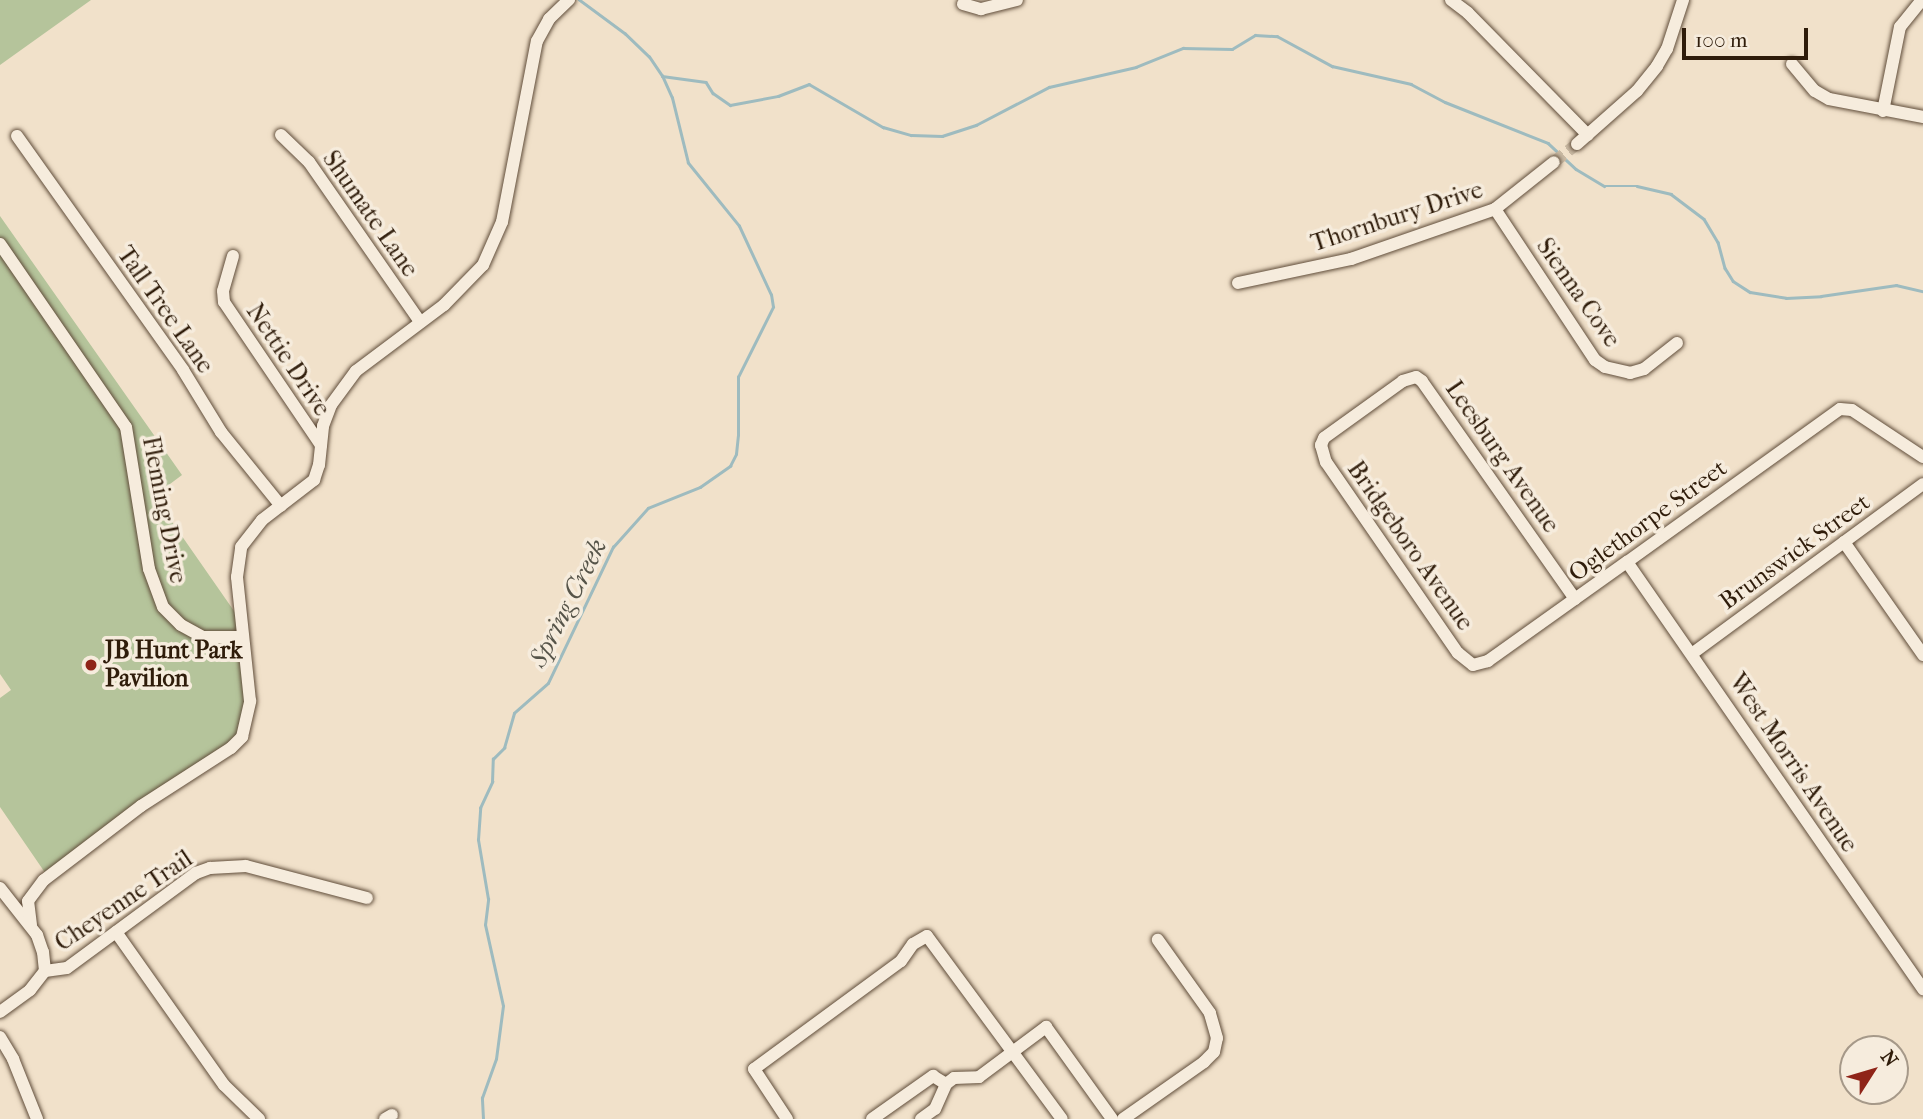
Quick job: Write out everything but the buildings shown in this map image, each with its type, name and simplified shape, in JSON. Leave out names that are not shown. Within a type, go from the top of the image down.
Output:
[{"type":"street","points":[[963,4],[981,9],[1017,0]]},
{"type":"street","points":[[1451,0],[1468,13],[1588,135]]},
{"type":"street","points":[[1577,144],[1637,91],[1657,66],[1667,48],[1683,0]]},
{"type":"street","points":[[1883,111],[1900,26],[1922,0]]},
{"type":"street","points":[[31,925],[28,901],[44,880],[141,806],[231,748],[242,737],[248,723],[250,701],[237,577],[241,547],[250,532],[314,480],[323,426],[343,386],[373,356],[464,287],[483,265],[496,242],[502,222],[537,41],[542,29],[566,3]]},
{"type":"street","points":[[1792,64],[1815,91],[1829,99],[1923,117]]},
{"type":"street","name":"Shumate Lane","points":[[281,135],[309,162],[420,322]]},
{"type":"street","name":"Tall Tree Lane","points":[[17,136],[183,370],[221,432],[281,506]]},
{"type":"street","name":"Thornbury Drive","points":[[1238,283],[1351,259],[1495,209],[1554,162]]},
{"type":"street","name":"Sienna Cove","points":[[1495,209],[1595,360],[1605,368],[1630,373],[1644,369],[1677,343]]},
{"type":"street","name":"Fleming Drive","points":[[0,244],[126,427],[149,569],[163,607],[181,625],[202,637],[243,637]]},
{"type":"street","name":"Nettie Drive","points":[[233,256],[223,290],[224,303],[321,445]]},
{"type":"street","name":"Bridgeboro Avenue","points":[[1416,377],[1403,381],[1330,433],[1321,445],[1326,462],[1442,630],[1458,653],[1473,665]]},
{"type":"street","name":"Leesburg Avenue","points":[[1416,377],[1428,387],[1575,599]]},
{"type":"street","name":"Oglethorpe Street","points":[[1473,665],[1488,662],[1845,408],[1923,457]]},
{"type":"street","name":"Brunswick Street","points":[[1693,653],[1923,484]]},
{"type":"street","points":[[1844,542],[1923,655]]},
{"type":"street","name":"West Morris Avenue","points":[[1627,562],[1693,653],[1923,989]]},
{"type":"street","name":"Cheyenne Trail","points":[[1,1008],[37,983],[45,971],[67,968],[196,873],[225,865],[269,871],[367,898]]},
{"type":"street","points":[[0,888],[31,925],[43,952],[45,971]]},
{"type":"street","points":[[116,932],[223,1085],[259,1119]]},
{"type":"street","points":[[787,1119],[754,1069],[901,961],[913,944],[927,936],[1062,1119]]},
{"type":"street","points":[[1123,1119],[1214,1052],[1217,1038],[1210,1013],[1158,940]]},
{"type":"street","points":[[921,1119],[939,1104],[946,1084],[962,1076],[979,1077],[1046,1027],[1112,1119]]},
{"type":"street","points":[[0,1037],[13,1059],[37,1119]]},
{"type":"street","points":[[872,1119],[933,1076],[946,1084]]},
{"type":"green space","points":[[0,0],[91,0],[0,65]]},
{"type":"green space","points":[[0,216],[182,475],[154,496],[241,621],[250,701],[242,737],[48,877],[0,807],[0,698],[11,690],[0,674]]},
{"type":"waterway","name":"Spring Creek","points":[[483,1119],[482,1098],[496,1059],[503,1006],[485,925],[488,899],[478,840],[480,808],[492,782],[493,759],[504,748],[514,713],[548,683],[613,547],[648,508],[700,487],[730,466],[736,454],[738,435],[738,377],[773,307],[771,295],[739,226],[688,163],[672,98],[662,76],[649,57],[625,34],[579,0]]},
{"type":"waterway","points":[[662,76],[706,82],[713,93],[730,105],[778,96],[809,84],[883,127],[911,135],[942,136],[976,125],[1049,87],[1136,67],[1183,48],[1232,49],[1255,35],[1277,36],[1332,66],[1411,84],[1445,102],[1548,143],[1576,169],[1604,186],[1637,186],[1671,194],[1704,219],[1718,242],[1725,268],[1733,281],[1750,292],[1786,298],[1821,296],[1896,285],[1923,291]]},
{"type":"tunnel","points":[[1554,162],[1577,144]]},
{"type":"place","name":"JB Hunt Park Pavilion","points":[[91,665]]}]
